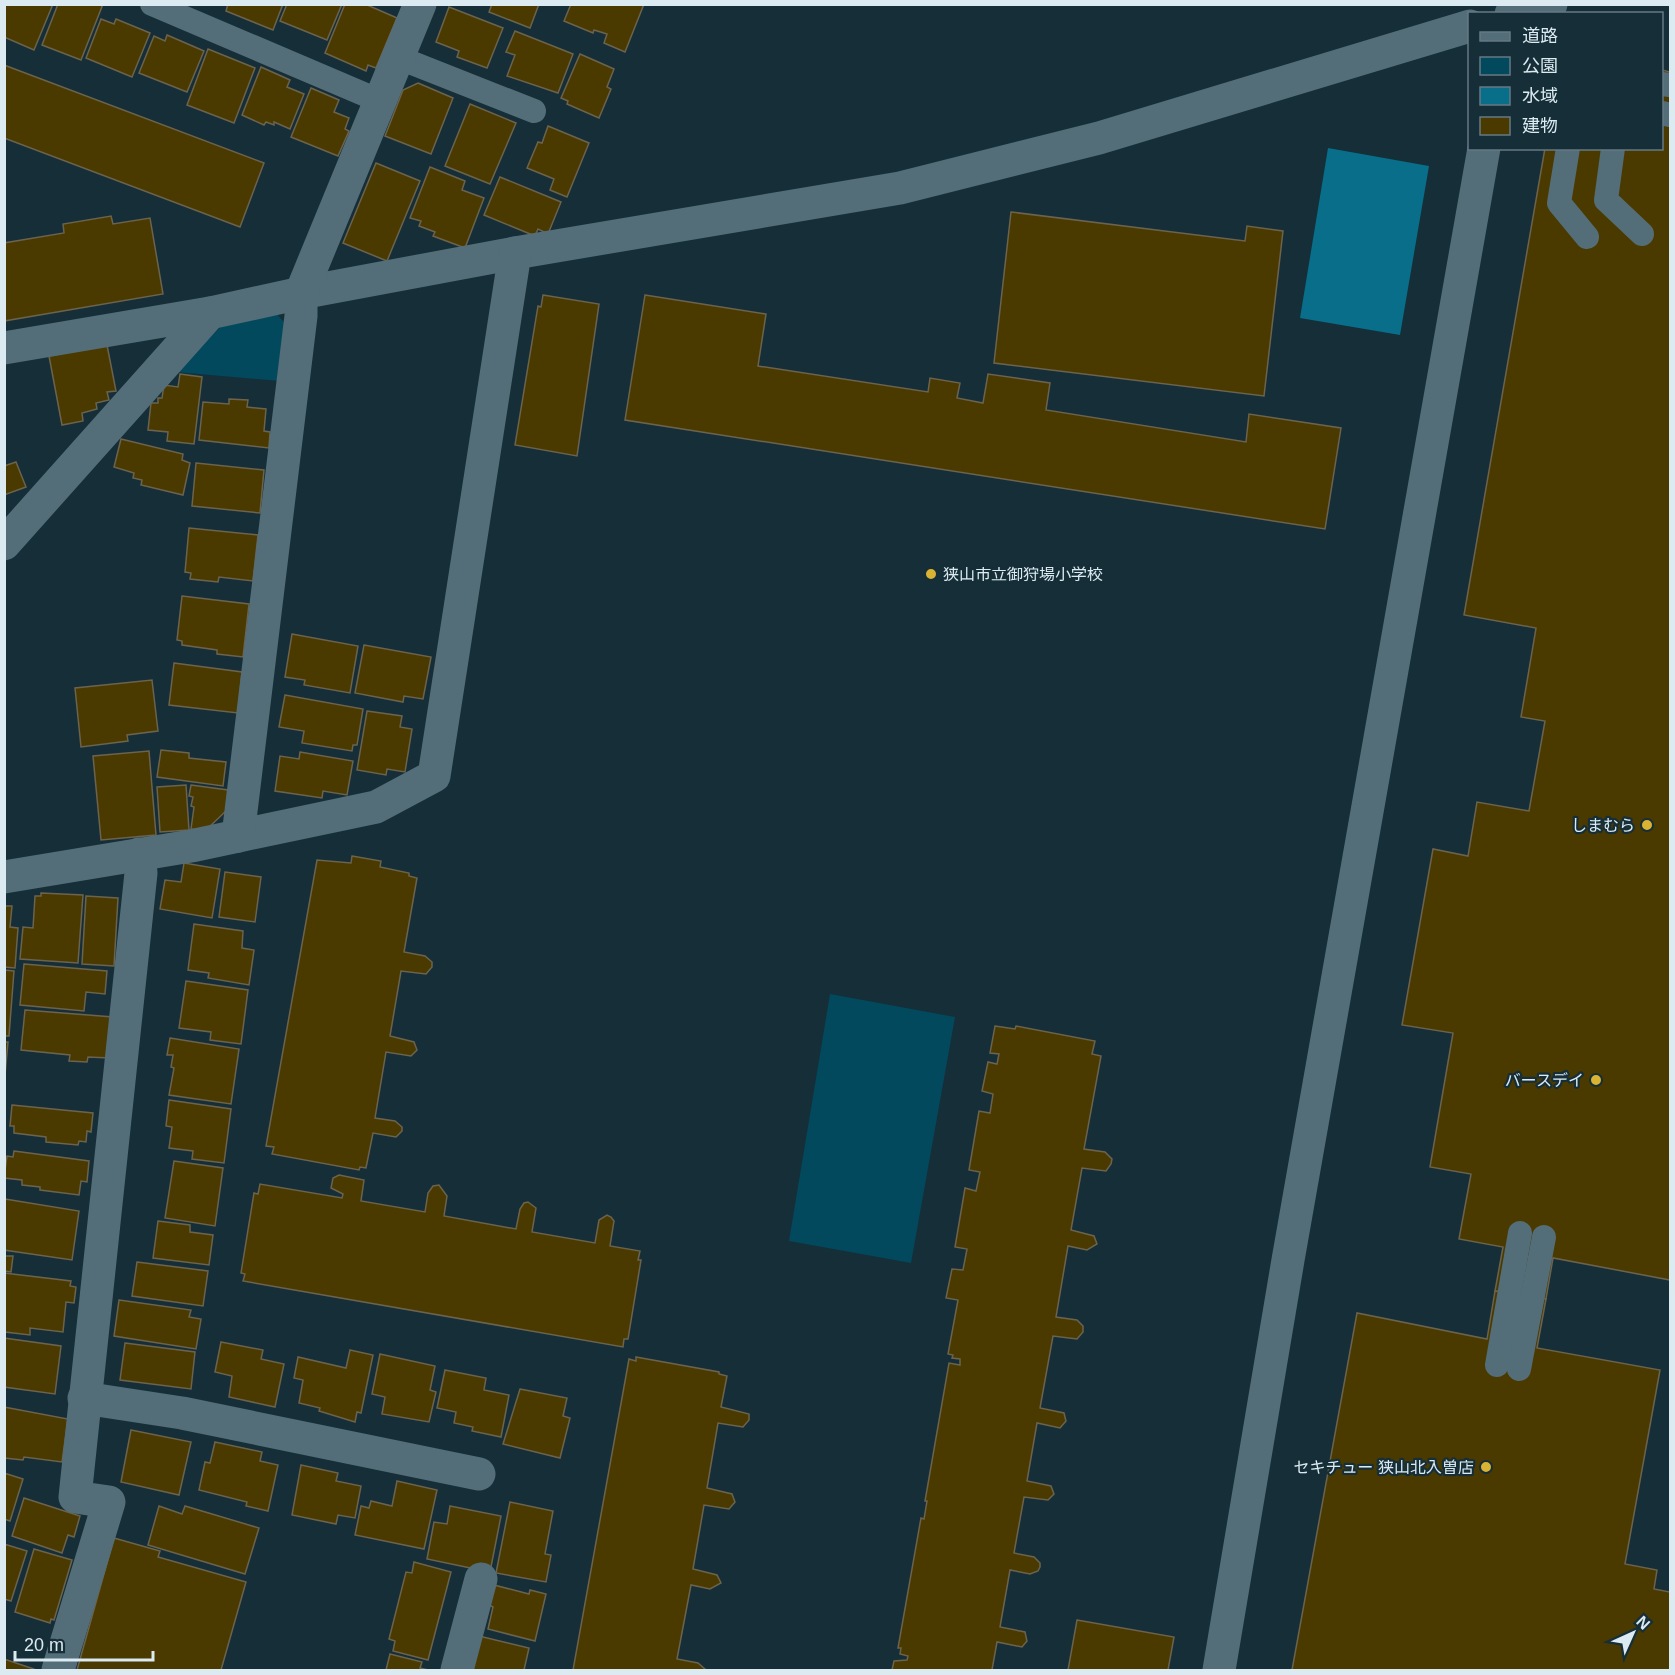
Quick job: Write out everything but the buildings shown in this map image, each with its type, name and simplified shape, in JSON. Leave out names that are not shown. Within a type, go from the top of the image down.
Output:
[{"type":"street","points":[[238,836],[299,327],[301,293],[420,4]]},
{"type":"street","points":[[1519,12],[1551,4]]},
{"type":"street","points":[[4,348],[210,313],[301,293],[515,253],[900,188],[1099,138],[1468,27]]},
{"type":"street","points":[[1219,1671],[1292,1237],[1484,150]]},
{"type":"street","points":[[4,877],[238,836],[376,807],[434,776],[515,253]]},
{"type":"street","points":[[4,544],[210,313]]},
{"type":"street","points":[[58,1671],[109,1502],[75,1497],[140,885],[139,854]]},
{"type":"street","points":[[84,1398],[182,1413],[479,1474]]},
{"type":"street","points":[[457,1671],[481,1579]]},
{"type":"lane","points":[[152,4],[380,101]]},
{"type":"lane","points":[[397,57],[534,111]]},
{"type":"lane","points":[[1568,150],[1558,203],[1587,237]]},
{"type":"lane","points":[[1613,150],[1606,200],[1642,234]]},
{"type":"lane","points":[[1508,1367],[1532,1235]]},
{"type":"green space","points":[[271,307],[287,326],[280,381],[176,372],[233,314]]},
{"type":"green space","points":[[830,994],[955,1017],[911,1263],[789,1241]]},
{"type":"water","points":[[1328,148],[1429,166],[1400,335],[1300,318]]},
{"type":"place","name":"狭山市立御狩場小学校","points":[[931,574]]},
{"type":"place","name":"しまむら","points":[[1647,825]]},
{"type":"place","name":"バースデイ","points":[[1596,1080]]},
{"type":"place","name":"セキチュー 狭山北入曽店","points":[[1486,1467]]}]
